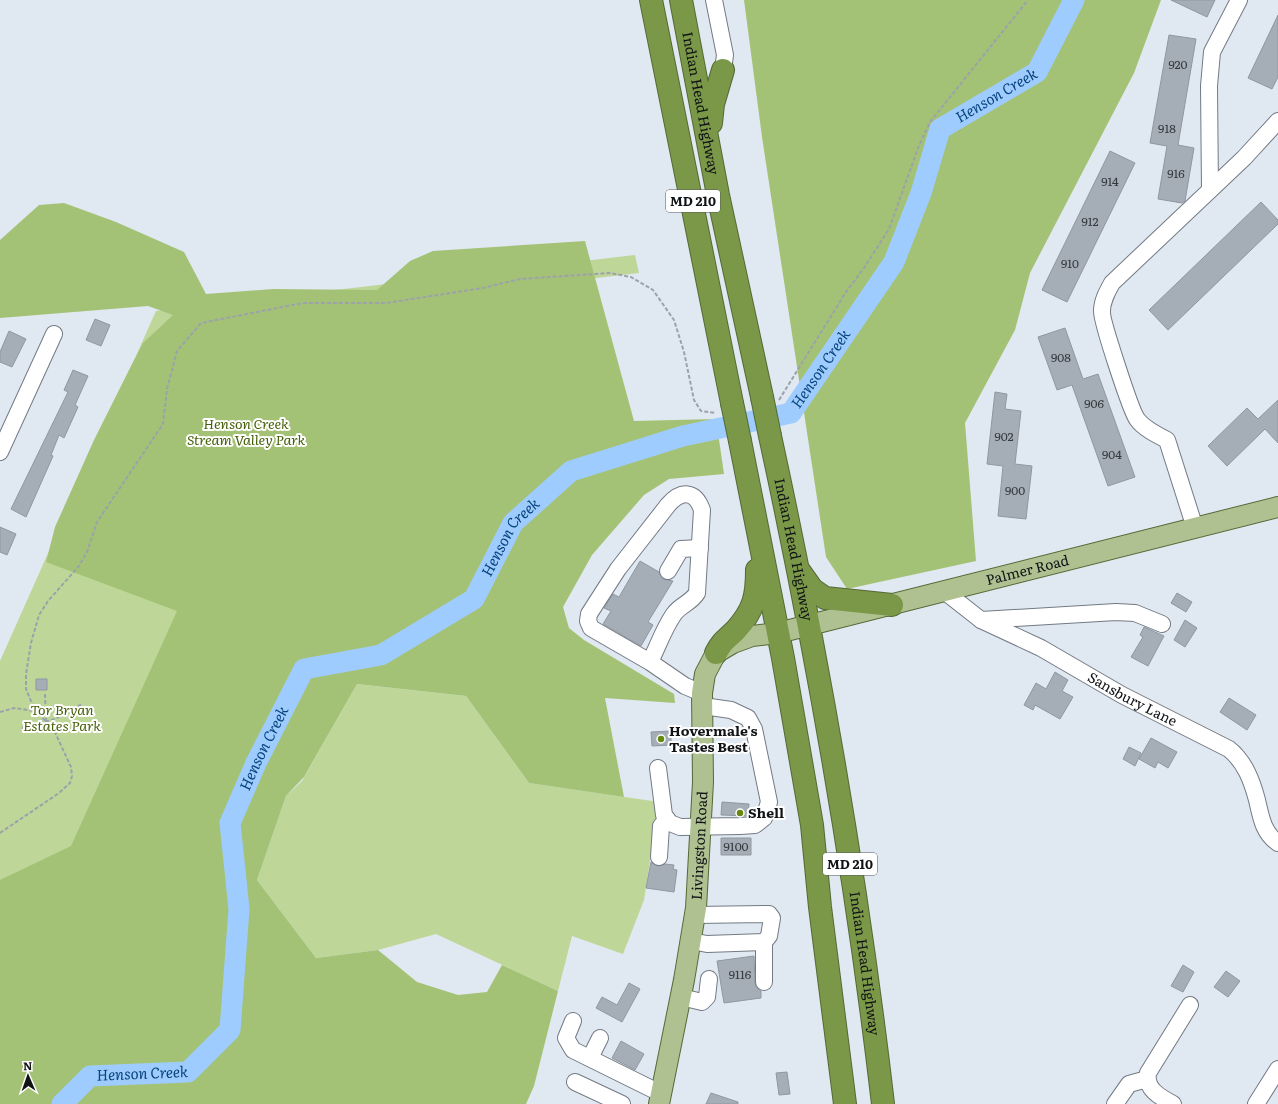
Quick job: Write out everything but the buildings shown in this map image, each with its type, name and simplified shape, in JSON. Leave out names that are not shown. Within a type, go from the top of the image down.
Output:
[{"type":"highway","name":"Indian Head Highway","points":[[651,0],[726,408],[740,441],[795,724],[812,825],[845,1104]]},
{"type":"highway","name":"Indian Head Highway","points":[[681,0],[710,148],[770,399],[770,436],[799,571],[832,750],[871,998],[883,1104]]},
{"type":"highway","points":[[692,56],[706,71],[715,72],[723,70]]},
{"type":"highway","points":[[710,148],[713,104],[723,70]]},
{"type":"highway","points":[[716,653],[723,640],[735,631],[747,616],[755,600],[757,587],[756,520]]},
{"type":"highway","points":[[799,571],[812,590],[825,598],[892,605]]},
{"type":"main road","name":"Palmer Road","points":[[778,634],[1278,507]]},
{"type":"main road","points":[[716,653],[733,643],[752,636],[778,634]]},
{"type":"main road","name":"Livingston Road","points":[[661,1099],[695,915],[701,826],[703,699],[705,674],[716,653]]},
{"type":"street","points":[[714,0],[725,55],[723,70]]},
{"type":"street","points":[[1210,190],[1209,86],[1212,52],[1239,0]]},
{"type":"street","points":[[1195,528],[1167,440],[1151,431],[1137,419],[1122,380],[1101,313],[1104,299],[1112,283],[1244,158],[1278,121]]},
{"type":"street","points":[[2,442],[54,334]]},
{"type":"street","points":[[650,662],[674,613],[682,605],[693,600],[697,593],[702,510],[699,502],[692,496],[682,494],[674,498],[618,569],[589,614],[588,621],[591,628],[650,662],[703,699],[748,718],[754,729],[769,802],[764,818],[755,825],[680,827],[670,823],[664,814],[658,768]]},
{"type":"street","points":[[668,571],[681,549],[700,548]]},
{"type":"street","name":"Sansbury Lane","points":[[944,591],[981,620],[1041,648],[1122,695],[1229,749],[1239,757],[1246,769],[1264,827],[1269,837],[1278,843]]},
{"type":"street","points":[[981,620],[1116,612],[1135,613],[1162,624]]},
{"type":"street","points":[[659,857],[661,826],[667,819]]},
{"type":"street","points":[[695,915],[769,914],[772,918],[769,936],[764,942],[764,982]]},
{"type":"street","points":[[690,941],[707,944],[764,942]]},
{"type":"street","points":[[681,997],[702,1002],[707,998],[709,979]]},
{"type":"street","points":[[1173,1104],[1153,1091],[1147,1079],[1148,1073],[1190,1006]]},
{"type":"street","points":[[573,1021],[566,1038],[573,1050],[590,1058],[661,1099]]},
{"type":"street","points":[[590,1058],[600,1038]]},
{"type":"street","points":[[1256,1104],[1278,1069]]},
{"type":"street","points":[[1115,1104],[1129,1084],[1147,1079]]},
{"type":"street","points":[[575,1082],[622,1104]]},
{"type":"path","points":[[770,399],[864,268],[889,229],[918,148],[930,122],[1028,0]]},
{"type":"path","points":[[0,833],[59,793],[70,783],[72,776],[71,767],[53,728],[36,711],[26,689],[26,674],[31,643],[39,615],[48,601],[79,566],[87,552],[97,522],[163,424],[167,389],[177,351],[201,323],[303,304],[386,303],[483,288],[520,279],[610,273],[624,275],[631,277],[653,290],[674,320],[684,352],[694,400],[701,411],[726,408]]},
{"type":"path","points":[[45,694],[46,722]]},
{"type":"path","points":[[22,728],[55,720],[82,704]]},
{"type":"path","points":[[0,712],[14,708],[36,711]]},
{"type":"green space","points":[[744,0],[1161,0],[1134,73],[1030,273],[1015,330],[965,423],[976,561],[847,589],[826,557],[762,137]]},
{"type":"green space","name":"Henson Creek Stream Valley Park","points":[[64,203],[116,222],[184,252],[206,294],[273,289],[377,290],[410,261],[433,251],[585,241],[634,421],[716,419],[724,474],[669,479],[644,495],[592,555],[563,607],[569,628],[584,640],[674,694],[675,703],[605,698],[624,797],[529,783],[466,696],[357,684],[304,777],[286,796],[257,880],[316,958],[378,950],[417,982],[458,995],[487,992],[502,965],[558,991],[534,1086],[526,1104],[0,1104],[0,880],[71,846],[177,611],[46,562],[55,527],[94,440],[130,368],[143,343],[173,315],[148,306],[0,318],[0,240],[39,205]]},
{"type":"green space","points":[[635,255],[639,273],[394,302],[0,1104],[0,661],[156,311]]},
{"type":"green space","points":[[357,684],[466,696],[529,783],[659,802],[644,900],[623,954],[572,936],[558,991],[436,934],[378,950],[316,958],[257,880],[286,796],[302,781]]},
{"type":"waterway","name":"Henson Creek","points":[[62,1104],[90,1076],[188,1072],[230,1030],[239,909],[230,823],[256,763],[304,669],[381,655],[474,599],[513,523],[571,471],[683,436],[791,413],[894,262],[921,193],[940,129],[1037,72],[1074,0]]},
{"type":"place","name":"Hovermale's Tastes Best","points":[[661,739]]},
{"type":"place","name":"Shell","points":[[740,813]]},
{"type":"park label","name":"Tor Bryan Estates Park","points":[[62,718]]}]
